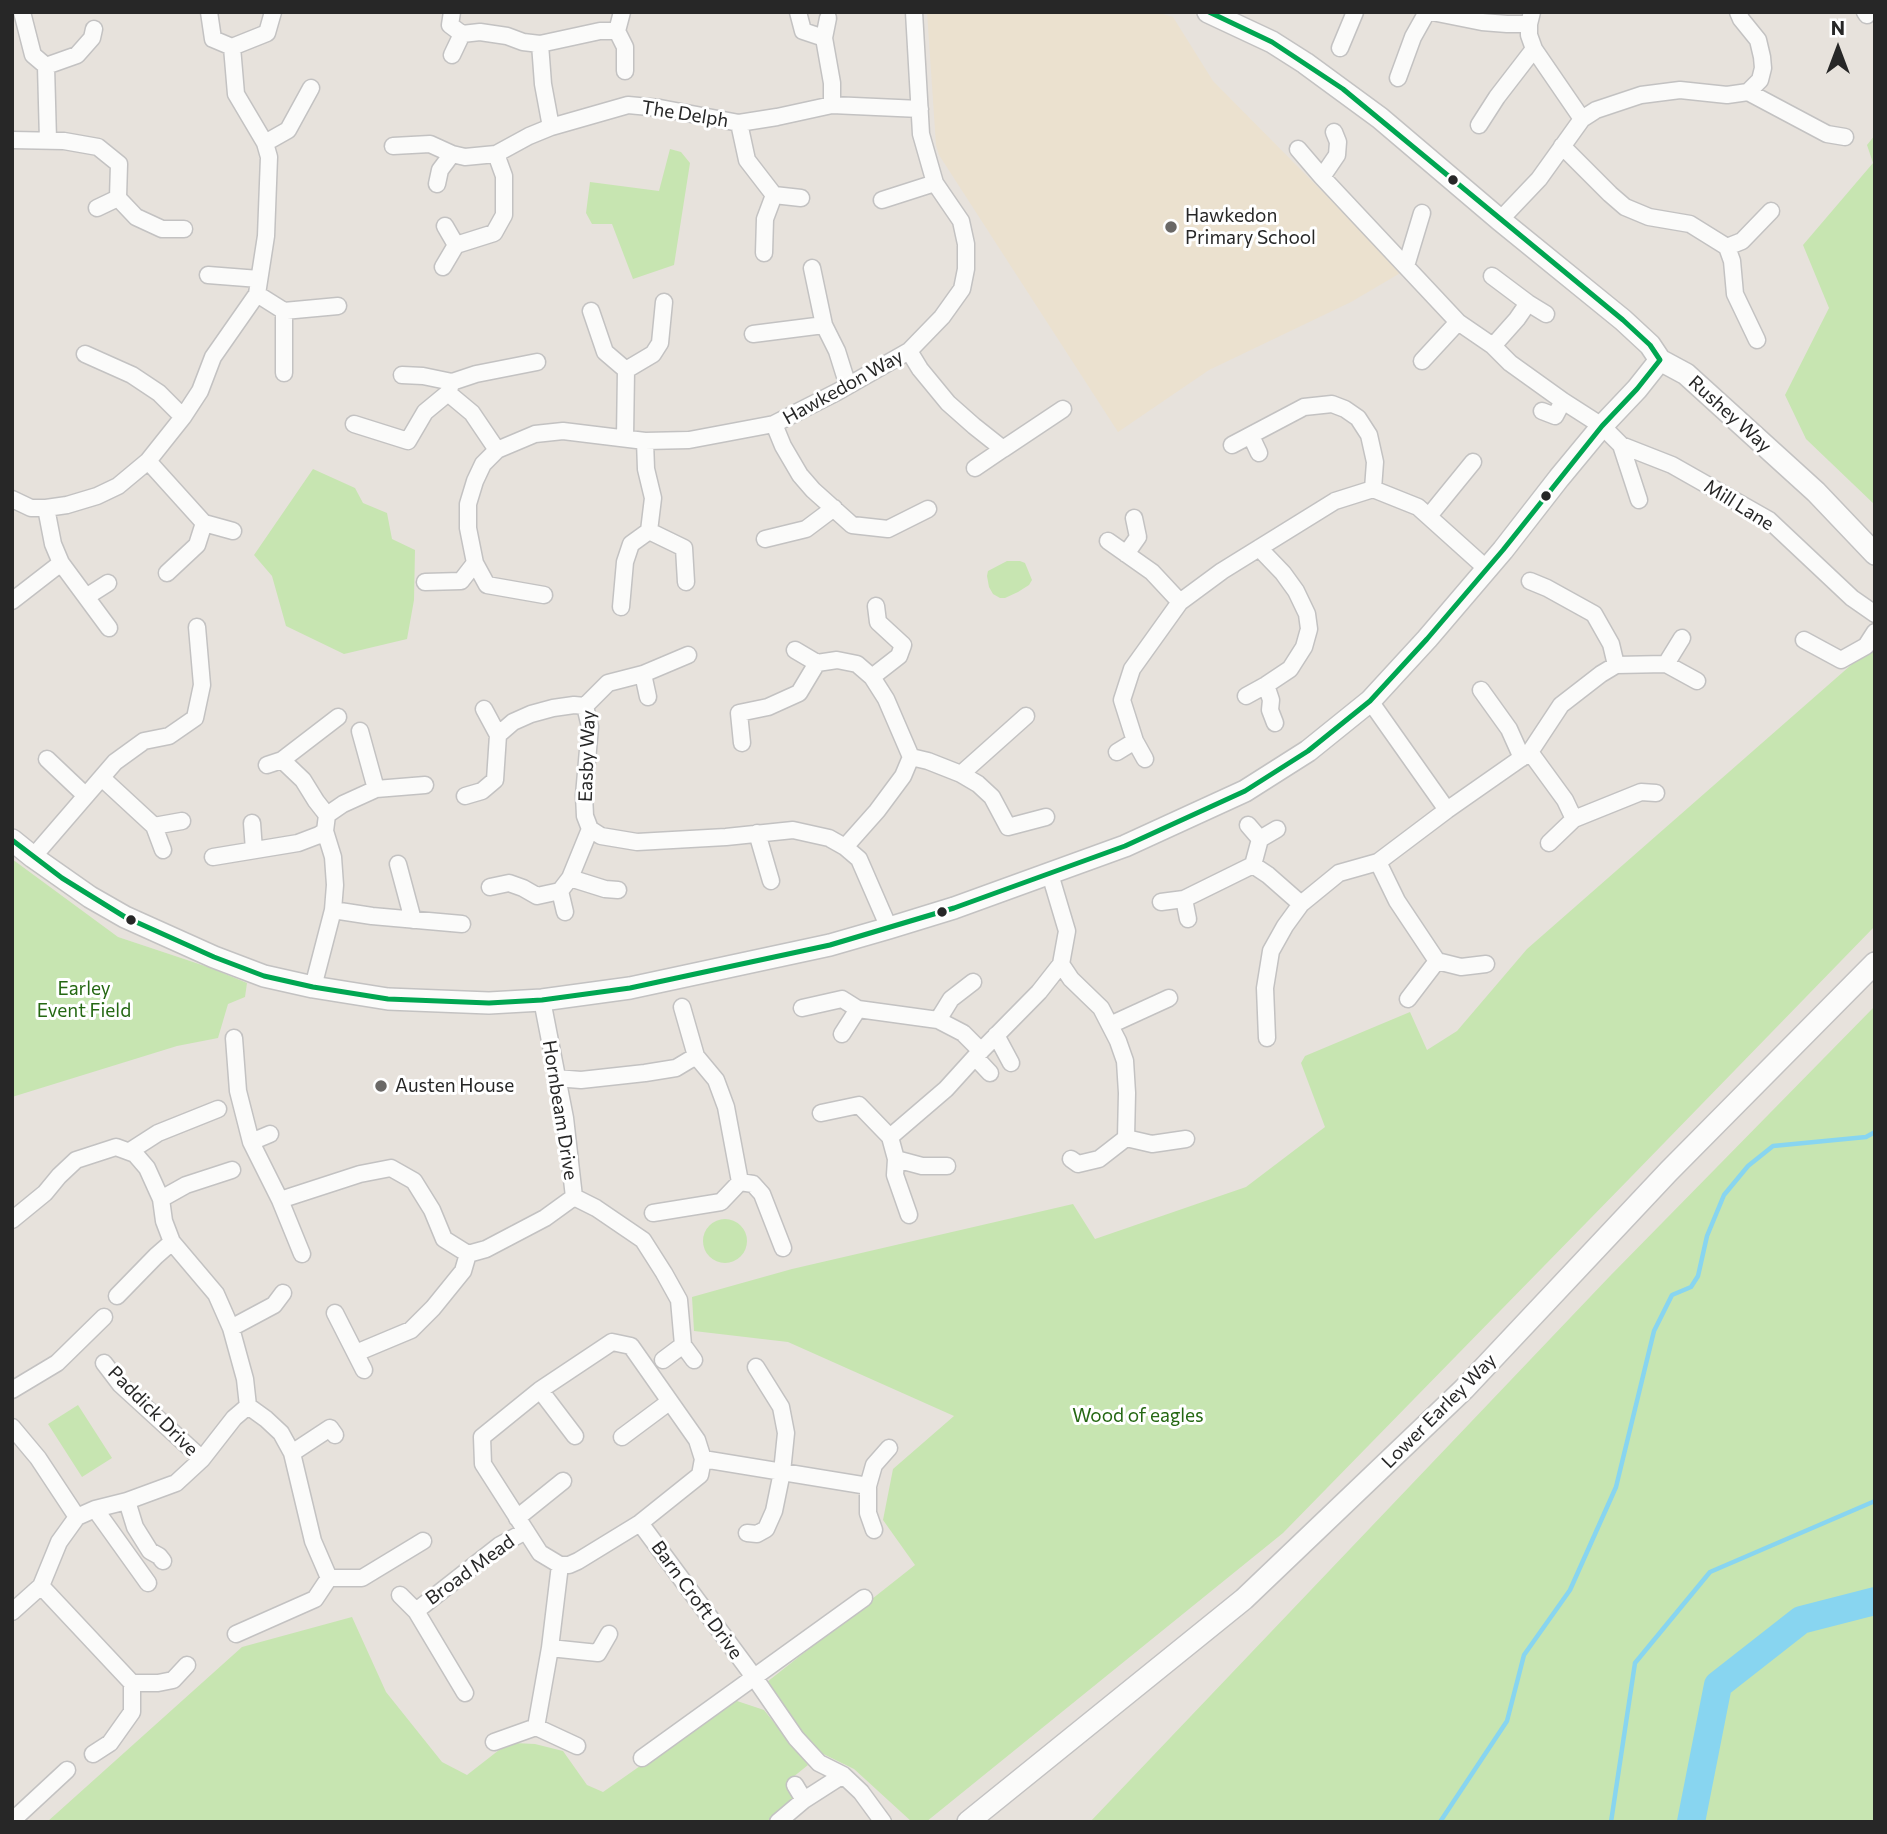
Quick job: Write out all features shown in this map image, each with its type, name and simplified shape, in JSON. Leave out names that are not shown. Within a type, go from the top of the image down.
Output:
[{"type":"street","points":[[22,12],[33,55],[46,66],[48,140]]},
{"type":"street","points":[[209,12],[213,39],[232,47],[267,33],[273,12]]},
{"type":"street","points":[[452,12],[450,25],[462,34],[480,32],[540,44],[600,31],[617,31]]},
{"type":"street","points":[[622,12],[617,31],[625,47],[625,71]]},
{"type":"street","points":[[798,12],[803,31],[824,38]]},
{"type":"street","name":"Hawkedon Way","points":[[497,450],[535,434],[564,431],[646,441],[689,440],[774,424],[909,351],[942,317],[962,289],[966,269],[966,244],[961,221],[935,183],[921,134],[915,12]]},
{"type":"street","name":"Rushey Way","points":[[1208,12],[1272,42],[1315,69],[1380,118],[1623,320],[1650,345],[1660,360],[1686,374],[1816,492],[1875,554]]},
{"type":"street","points":[[1340,48],[1355,12]]},
{"type":"street","points":[[1398,78],[1413,37],[1429,12],[1507,24],[1530,18],[1529,35],[1534,49],[1582,119]]},
{"type":"street","points":[[1738,12],[1758,40],[1762,57],[1760,80],[1748,92]]},
{"type":"street","points":[[828,18],[824,38],[832,83],[832,105]]},
{"type":"street","points":[[46,66],[77,55],[92,38],[94,29]]},
{"type":"street","points":[[452,55],[462,34]]},
{"type":"street","points":[[540,44],[543,84],[551,127]]},
{"type":"street","points":[[12,499],[32,508],[67,505],[118,486],[148,461],[200,391],[213,357],[258,287],[267,236],[269,157],[265,143],[236,94],[232,47]]},
{"type":"street","points":[[1479,125],[1534,49]]},
{"type":"street","points":[[265,143],[288,130],[311,88]]},
{"type":"street","points":[[1500,220],[1539,179],[1582,119],[1596,110],[1641,95],[1680,90],[1727,95],[1748,92],[1826,134],[1845,137]]},
{"type":"street","name":"The Delph","points":[[393,146],[430,144],[465,157],[496,153],[551,127],[628,105],[660,108],[739,123],[832,105],[920,109]]},
{"type":"street","name":"The Delph","points":[[739,123],[747,160],[774,195]]},
{"type":"street","points":[[1322,177],[1337,155],[1338,142],[1334,132]]},
{"type":"street","points":[[12,140],[64,141],[98,147],[119,164],[118,198],[136,217],[162,229],[184,229]]},
{"type":"street","points":[[1562,146],[1625,206],[1649,218],[1690,224],[1727,247],[1732,261],[1735,294],[1757,340]]},
{"type":"street","name":"Mill Lane","points":[[1298,149],[1458,322],[1493,346],[1510,363],[1602,426],[1621,445],[1672,465],[1769,520],[1853,598],[1875,614]]},
{"type":"street","points":[[443,267],[456,245],[494,233],[504,215],[505,176],[496,153]]},
{"type":"street","points":[[437,184],[440,170],[452,154]]},
{"type":"street","points":[[882,200],[935,183]]},
{"type":"street","points":[[764,253],[765,219],[774,195],[801,198]]},
{"type":"street","points":[[97,208],[118,198]]},
{"type":"street","points":[[1727,247],[1742,242],[1771,211]]},
{"type":"street","points":[[1406,266],[1422,213]]},
{"type":"street","points":[[445,226],[456,245]]},
{"type":"street","points":[[812,268],[824,325],[837,351],[848,386]]},
{"type":"street","points":[[208,275],[258,287],[285,311],[338,306]]},
{"type":"street","points":[[1492,276],[1546,314]]},
{"type":"street","points":[[626,370],[653,354],[660,343],[664,302]]},
{"type":"street","points":[[1493,346],[1528,303]]},
{"type":"street","points":[[590,310],[605,352],[626,370]]},
{"type":"street","points":[[284,373],[285,311]]},
{"type":"street","points":[[1422,361],[1458,322]]},
{"type":"street","points":[[753,334],[824,325]]},
{"type":"street","points":[[909,351],[948,403],[1003,449]]},
{"type":"street","points":[[86,354],[132,376],[159,393],[183,417]]},
{"type":"street","points":[[12,840],[90,897],[177,942],[264,976],[388,999],[489,1003],[542,1000],[630,988],[830,945],[889,928],[1051,874],[1125,846],[1245,791],[1308,751],[1370,701],[1427,639],[1602,426],[1660,360]]},
{"type":"street","points":[[402,375],[449,381],[537,362]]},
{"type":"street","points":[[625,438],[626,370]]},
{"type":"street","points":[[354,424],[408,441],[425,412],[449,381]]},
{"type":"street","points":[[449,381],[497,450],[483,464],[468,504],[468,528],[475,563],[487,585],[544,595]]},
{"type":"street","points":[[1542,411],[1555,415],[1563,401]]},
{"type":"street","points":[[1232,445],[1304,407],[1332,404],[1358,418],[1369,435],[1375,462],[1373,489]]},
{"type":"street","points":[[975,468],[1063,409]]},
{"type":"street","points":[[774,424],[800,475],[852,525],[888,529],[928,509]]},
{"type":"street","points":[[1251,436],[1259,453]]},
{"type":"street","points":[[621,607],[625,562],[631,544],[649,531],[653,498],[646,468],[646,441]]},
{"type":"street","name":"Mill Lane","points":[[1621,445],[1639,500]]},
{"type":"street","points":[[148,461],[204,523],[233,531]]},
{"type":"street","points":[[1429,516],[1474,462]]},
{"type":"street","points":[[1145,759],[1135,741],[1122,700],[1132,668],[1180,602],[1222,571],[1335,501],[1373,489],[1418,507],[1487,569]]},
{"type":"street","points":[[47,508],[53,544],[61,563],[109,628]]},
{"type":"street","points":[[765,539],[806,529],[834,508]]},
{"type":"street","points":[[1126,554],[1138,537],[1134,519]]},
{"type":"street","points":[[167,573],[197,545],[204,523]]},
{"type":"street","points":[[649,531],[684,548],[687,582]]},
{"type":"street","points":[[1108,541],[1152,572],[1180,602]]},
{"type":"street","points":[[1246,696],[1290,668],[1304,647],[1309,629],[1307,614],[1296,591],[1259,548]]},
{"type":"street","points":[[12,601],[61,563]]},
{"type":"street","points":[[425,582],[461,581],[475,563]]},
{"type":"street","points":[[1531,581],[1551,581],[1594,614],[1611,644],[1616,665]]},
{"type":"street","points":[[86,597],[108,583]]},
{"type":"street","points":[[872,677],[899,656],[903,645],[878,622],[876,606]]},
{"type":"street","points":[[33,857],[116,762],[144,741],[169,736],[195,718],[202,685],[197,627]]},
{"type":"street","points":[[1804,639],[1840,660],[1866,646],[1875,632]]},
{"type":"street","points":[[1666,664],[1682,639]]},
{"type":"street","points":[[795,650],[817,663],[837,660],[857,664],[872,677],[886,699],[911,757],[903,776],[845,847],[859,859],[889,928]]},
{"type":"street","name":"Easby Way","points":[[688,655],[643,674],[608,683],[585,706],[590,727],[584,795],[585,816],[590,829],[601,836],[637,842],[793,830],[829,838],[845,847]]},
{"type":"street","points":[[742,743],[739,713],[768,706],[799,692],[817,663]]},
{"type":"street","points":[[1267,1038],[1265,988],[1271,951],[1301,904],[1339,873],[1378,862],[1526,755],[1561,705],[1616,665],[1666,664],[1697,681]]},
{"type":"street","points":[[643,674],[648,697]]},
{"type":"street","points":[[1266,685],[1275,723]]},
{"type":"street","points":[[1481,691],[1526,755],[1565,800],[1574,819]]},
{"type":"street","points":[[1370,701],[1447,810]]},
{"type":"street","points":[[498,735],[513,722],[531,714],[553,708],[585,706]]},
{"type":"street","points":[[465,796],[482,791],[495,780],[498,735],[484,709]]},
{"type":"street","points":[[961,774],[1026,716]]},
{"type":"street","points":[[313,987],[333,910],[333,857],[326,823],[303,780],[274,763],[338,717]]},
{"type":"street","points":[[360,731],[376,789]]},
{"type":"street","points":[[1117,752],[1135,741]]},
{"type":"street","points":[[911,757],[961,774],[978,784],[992,797],[1008,827]]},
{"type":"street","points":[[47,759],[85,796]]},
{"type":"street","points":[[102,778],[154,826],[163,850]]},
{"type":"street","points":[[213,857],[298,843],[326,823],[343,804],[376,789],[425,785]]},
{"type":"street","points":[[1549,843],[1574,819],[1641,792],[1656,793]]},
{"type":"street","points":[[993,835],[1008,827],[1046,817]]},
{"type":"street","points":[[154,826],[182,821]]},
{"type":"street","points":[[252,823],[254,849]]},
{"type":"street","points":[[1248,825],[1260,839]]},
{"type":"street","points":[[490,887],[509,883],[537,896],[560,891],[570,878],[590,829]]},
{"type":"street","points":[[1161,902],[1184,899],[1253,865],[1260,839],[1277,829]]},
{"type":"street","points":[[757,833],[771,881]]},
{"type":"street","points":[[1378,862],[1398,901],[1437,961],[1461,967],[1486,964]]},
{"type":"street","points":[[398,864],[413,920]]},
{"type":"street","points":[[1253,865],[1301,904]]},
{"type":"street","points":[[890,1137],[946,1088],[1039,992],[1061,964],[1067,931],[1051,874]]},
{"type":"street","points":[[570,878],[618,890]]},
{"type":"street","points":[[560,891],[565,912]]},
{"type":"street","points":[[1184,899],[1188,919]]},
{"type":"street","points":[[333,910],[462,924]]},
{"type":"street","points":[[1408,999],[1437,961]]},
{"type":"street","name":"Lower Earley Way","points":[[968,1822],[1244,1599],[1464,1388],[1669,1171],[1875,963]]},
{"type":"street","points":[[1061,964],[1071,979],[1101,1008],[1118,1041],[1125,1061],[1126,1138]]},
{"type":"street","points":[[938,1020],[951,999],[973,982]]},
{"type":"street","points":[[1110,1025],[1169,998]]},
{"type":"street","points":[[802,1008],[842,999],[858,1009],[938,1020],[963,1033],[990,1073]]},
{"type":"street","name":"Hornbeam Drive","points":[[468,1254],[486,1249],[545,1218],[574,1197],[565,1118],[542,1000]]},
{"type":"street","points":[[682,1007],[696,1056],[716,1080],[726,1107],[740,1182]]},
{"type":"street","points":[[842,1034],[858,1009]]},
{"type":"street","points":[[996,1035],[1011,1063]]},
{"type":"street","points":[[233,1038],[238,1091],[251,1142],[280,1200],[302,1254]]},
{"type":"street","points":[[556,1078],[581,1080],[645,1073],[676,1068],[696,1056]]},
{"type":"street","points":[[821,1112],[859,1105],[890,1137],[896,1159],[895,1175],[909,1215]]},
{"type":"street","points":[[130,1151],[158,1133],[218,1109]]},
{"type":"street","points":[[251,1142],[270,1135]]},
{"type":"street","points":[[1126,1138],[1152,1144],[1186,1139]]},
{"type":"street","points":[[1070,1159],[1078,1164],[1099,1159],[1126,1138]]},
{"type":"street","points":[[13,1216],[45,1193],[76,1160],[116,1147],[135,1154],[147,1168],[160,1199],[172,1242],[216,1294],[231,1328],[245,1379],[248,1406],[281,1433],[292,1453],[313,1541],[329,1578]]},
{"type":"street","points":[[896,1159],[922,1166],[947,1166]]},
{"type":"street","points":[[280,1200],[360,1174],[391,1168],[414,1181],[432,1210],[444,1239],[468,1254],[463,1271],[411,1330],[356,1353]]},
{"type":"street","points":[[160,1199],[186,1185],[232,1170]]},
{"type":"street","points":[[653,1213],[721,1202],[740,1182]]},
{"type":"street","points":[[740,1182],[753,1184],[762,1194],[783,1248]]},
{"type":"street","points":[[574,1197],[596,1208],[643,1240],[679,1300],[683,1345],[694,1360]]},
{"type":"street","points":[[117,1296],[172,1242]]},
{"type":"street","points":[[231,1328],[274,1305],[283,1293]]},
{"type":"street","points":[[335,1313],[365,1370]]},
{"type":"street","points":[[12,1390],[57,1363],[104,1317]]},
{"type":"street","points":[[612,1342],[631,1346],[697,1440],[704,1459],[699,1475],[640,1522],[578,1561],[560,1565],[548,1559],[540,1553],[482,1464],[482,1437],[540,1390],[612,1342]]},
{"type":"street","points":[[663,1360],[683,1345]]},
{"type":"street","name":"Paddick Drive","points":[[104,1363],[120,1384],[202,1459]]},
{"type":"street","points":[[747,1533],[758,1534],[766,1529],[774,1511],[786,1433],[781,1407],[756,1367]]},
{"type":"street","points":[[540,1390],[575,1436]]},
{"type":"street","points":[[622,1437],[669,1402]]},
{"type":"street","name":"Paddick Drive","points":[[77,1517],[176,1483],[202,1459],[234,1418],[248,1406]]},
{"type":"street","points":[[12,1427],[38,1458],[77,1517],[59,1542],[41,1586],[12,1612]]},
{"type":"street","points":[[292,1453],[331,1427]]},
{"type":"street","points":[[874,1530],[868,1513],[868,1486],[874,1465],[889,1448]]},
{"type":"street","points":[[704,1459],[868,1486]]},
{"type":"street","name":"Broad Mead","points":[[416,1611],[500,1545],[564,1481]]},
{"type":"street","points":[[127,1501],[135,1527],[150,1551],[163,1560]]},
{"type":"street","points":[[95,1509],[148,1583]]},
{"type":"street","name":"Barn Croft Drive","points":[[640,1522],[796,1738],[819,1763],[843,1775],[861,1792],[883,1822]]},
{"type":"street","points":[[329,1578],[362,1578],[423,1541]]},
{"type":"street","points":[[536,1727],[550,1648],[560,1565]]},
{"type":"street","points":[[236,1634],[315,1599],[329,1578]]},
{"type":"street","points":[[41,1586],[132,1683],[132,1712],[110,1743],[93,1754]]},
{"type":"street","name":"Broad Mead","points":[[400,1595],[416,1611],[465,1693]]},
{"type":"street","name":"Barn Croft Drive","points":[[642,1758],[864,1598]]},
{"type":"street","points":[[550,1648],[598,1653],[609,1634]]},
{"type":"street","points":[[132,1683],[173,1680],[187,1665]]},
{"type":"street","points":[[494,1742],[536,1727],[577,1746]]},
{"type":"street","points":[[12,1821],[66,1770]]},
{"type":"street","points":[[778,1822],[804,1800],[843,1775]]},
{"type":"street","points":[[795,1785],[804,1800]]},
{"type":"shaded area","name":"Hawkedon Primary School","points":[[927,12],[1156,12],[1173,17],[1213,81],[1402,272],[1351,302],[1209,370],[1118,432],[939,155],[936,145]]},
{"type":"green space","points":[[1875,135],[1875,505],[1806,439],[1785,395],[1829,308],[1803,245],[1873,163],[1867,145]]},
{"type":"green space","points":[[670,149],[681,152],[690,163],[674,265],[633,279],[612,224],[592,224],[586,213],[590,182],[659,191]]},
{"type":"green space","points":[[313,469],[355,488],[363,503],[387,513],[392,539],[415,550],[414,600],[407,639],[344,654],[286,626],[272,576],[254,555]]},
{"type":"green space","points":[[1007,561],[1025,563],[1032,580],[1018,592],[1000,598],[993,594],[987,576],[988,571]]},
{"type":"green space","name":"Wood of eagles","points":[[1875,644],[1875,926],[1283,1533],[926,1822],[912,1822],[854,1769],[813,1749],[767,1682],[915,1565],[883,1520],[893,1469],[954,1416],[788,1342],[694,1331],[692,1297],[792,1269],[1073,1204],[1095,1239],[1246,1187],[1325,1127],[1301,1063],[1305,1056],[1410,1012],[1427,1050],[1457,1031],[1527,949]]},
{"type":"green space","name":"Earley Event Field","points":[[12,859],[118,937],[247,983],[245,997],[228,1004],[218,1038],[177,1046],[12,1097]]},
{"type":"green space","points":[[1875,1006],[1875,1822],[1090,1822],[1610,1276]]},
{"type":"green space","points":[[725,1219],[734,1220],[741,1225],[746,1232],[746,1250],[741,1257],[734,1262],[725,1263],[716,1262],[709,1257],[704,1250],[703,1241],[704,1232],[709,1225],[716,1220]]},
{"type":"green space","points":[[78,1405],[112,1458],[82,1477],[48,1424]]},
{"type":"green space","points":[[352,1617],[386,1692],[442,1762],[467,1775],[499,1750],[515,1743],[535,1744],[563,1751],[587,1785],[603,1792],[734,1700],[764,1710],[808,1765],[787,1782],[794,1799],[766,1822],[47,1822],[242,1647]]},
{"type":"waterway","points":[[1440,1822],[1507,1721],[1524,1655],[1570,1590],[1616,1487],[1654,1331],[1672,1295],[1691,1287],[1698,1276],[1707,1236],[1724,1195],[1748,1166],[1773,1146],[1866,1137],[1875,1132]]},
{"type":"waterway","points":[[1611,1822],[1635,1663],[1710,1572],[1875,1501]]},
{"type":"waterway","points":[[1691,1822],[1718,1685],[1801,1620],[1875,1601]]},
{"type":"transit line","points":[[12,840],[62,878],[125,917],[264,976],[388,999],[489,1003],[542,1000],[630,988],[830,945],[954,908],[1125,846],[1245,791],[1308,751],[1370,701],[1427,639],[1503,550],[1602,426],[1660,360],[1650,345],[1623,320],[1343,89],[1272,42],[1209,12]]},
{"type":"place","name":"Hawkedon Primary School","points":[[1171,227]]},
{"type":"place","name":"Austen House","points":[[381,1086]]}]
